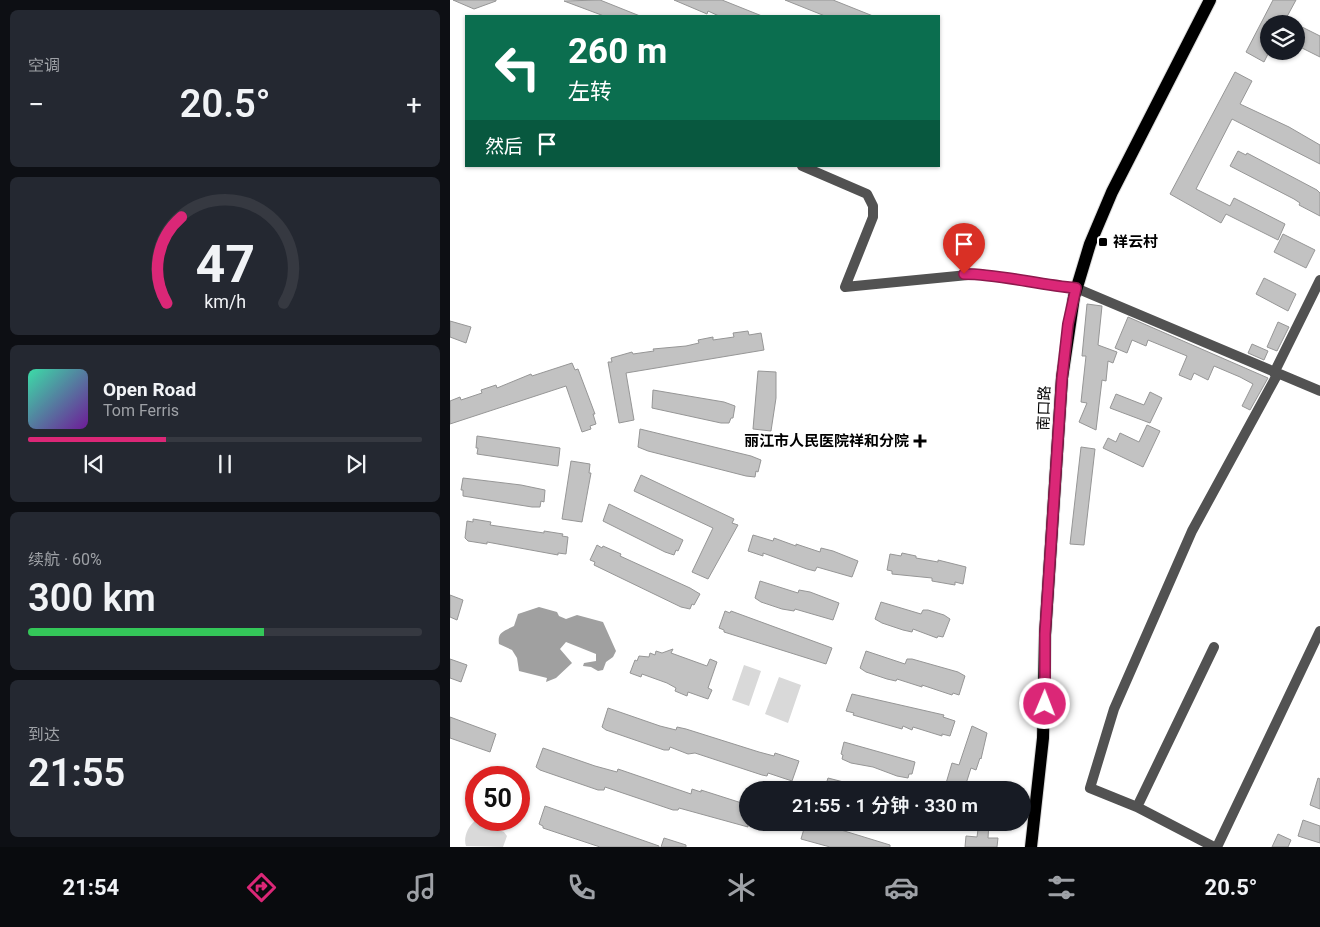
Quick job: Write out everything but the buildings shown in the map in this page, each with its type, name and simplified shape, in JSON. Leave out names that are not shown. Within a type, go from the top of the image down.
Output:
[{"type":"main road","name":"南口路","points":[[1030,847],[1043,738],[1045,634],[1062,378],[1068,324],[1076,288],[1090,244],[1112,192],[1210,0]]},
{"type":"street","points":[[804,167],[867,194],[873,206],[873,217],[845,287],[978,274],[1076,288],[1320,391]]},
{"type":"street","points":[[1320,280],[1276,374],[1192,531],[1114,709],[1090,788],[1137,807],[1215,847],[1320,631]]},
{"type":"street","points":[[1137,807],[1214,647]]},
{"type":"shaded area","points":[[539,607],[557,612],[559,616],[566,619],[577,615],[603,622],[616,651],[613,657],[606,662],[603,670],[598,671],[591,667],[583,666],[584,663],[596,661],[596,654],[566,642],[560,649],[572,663],[556,678],[546,682],[547,678],[519,671],[517,658],[512,650],[499,644],[499,637],[502,632],[514,626],[518,614]]},
{"type":"shaded area","points":[[744,665],[761,671],[749,706],[732,700]]},
{"type":"shaded area","points":[[779,677],[801,685],[788,723],[765,714]]},
{"type":"shaded area","points":[[501,831],[507,836],[503,847],[466,846],[467,832]]},
{"type":"place","name":"祥云村","points":[[1103,242]]},
{"type":"place","name":"丽江市人民医院祥和分院","points":[[920,441]]},
{"type":"route","points":[[964,274],[992,275],[1020,282],[1076,288],[1064,351],[1045,634],[1045,704]]}]
